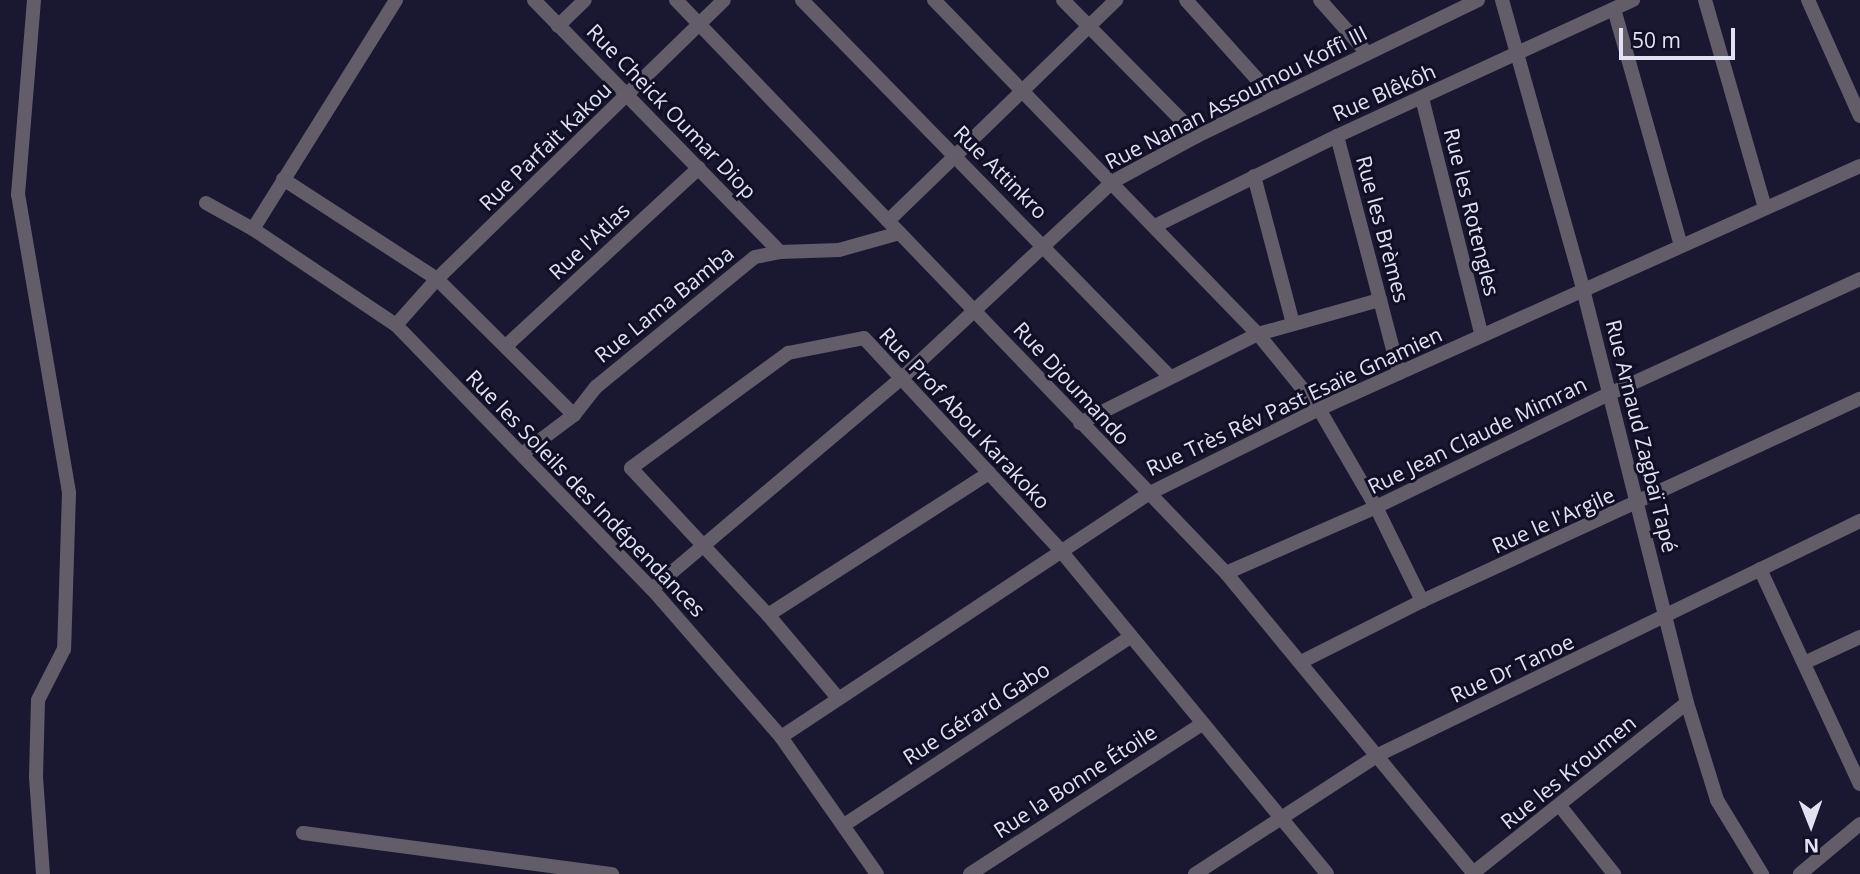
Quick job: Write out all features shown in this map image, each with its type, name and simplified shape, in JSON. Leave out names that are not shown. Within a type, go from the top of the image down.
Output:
[{"type":"street","points":[[34,0],[18,194],[69,493],[64,649],[38,700],[36,777],[43,874]]},
{"type":"street","points":[[253,229],[396,0]]},
{"type":"street","name":"Rue Cheick Oumar Diop","points":[[534,0],[780,252]]},
{"type":"street","points":[[558,26],[584,0]]},
{"type":"street","name":"Rue Djoumando","points":[[676,0],[1226,573],[1474,874]]},
{"type":"street","name":"Rue Parfait Kakou","points":[[396,325],[437,279],[724,0]]},
{"type":"street","name":"Rue Attinkro","points":[[802,0],[1045,245],[1169,376]]},
{"type":"street","points":[[934,0],[1258,334],[1319,409],[1376,507],[1422,601]]},
{"type":"street","points":[[1063,0],[1197,135]]},
{"type":"street","points":[[888,221],[1116,0]]},
{"type":"street","points":[[1186,0],[1274,98]]},
{"type":"street","points":[[1320,0],[1367,52]]},
{"type":"street","name":"Rue Nanan Assoumou Koffi III","points":[[652,589],[902,378],[1112,182],[1197,135],[1478,0]]},
{"type":"street","name":"Rue Arnaud Zagbaï Tapé","points":[[1502,0],[1583,289],[1687,703],[1717,800],[1762,874]]},
{"type":"street","name":"Rue Blêkôh","points":[[1155,226],[1337,136],[1633,0]]},
{"type":"street","points":[[1705,0],[1765,208]]},
{"type":"street","points":[[1808,0],[1860,116]]},
{"type":"street","points":[[1614,9],[1681,246]]},
{"type":"street","name":"Rue les Rotengles","points":[[1423,98],[1482,336]]},
{"type":"street","name":"Rue les Brèmes","points":[[1337,136],[1399,373]]},
{"type":"street","name":"Rue Très Rév Past Esaïe Gnamien","points":[[781,737],[1148,494],[1319,409],[1860,166]]},
{"type":"street","name":"Rue l'Atlas","points":[[507,345],[699,168]]},
{"type":"street","points":[[1254,176],[1293,324]]},
{"type":"street","points":[[283,179],[437,279],[507,345],[575,415]]},
{"type":"street","name":"Rue les Soleils des Indépendances","points":[[206,203],[253,229],[396,325],[652,589],[781,737],[877,874]]},
{"type":"street","name":"Rue Lama Bamba","points":[[522,454],[575,415],[596,387],[755,257],[780,252],[839,250],[900,233]]},
{"type":"street","name":"Rue Jean Claude Mimran","points":[[1226,573],[1376,507],[1609,394],[1860,279]]},
{"type":"street","points":[[1080,423],[1169,376],[1258,334],[1380,300]]},
{"type":"street","name":"Rue Prof Abou Karakoko","points":[[838,698],[768,615],[631,468],[788,353],[864,338],[1061,551],[1327,874]]},
{"type":"street","name":"Rue le l'Argile","points":[[1301,662],[1422,601],[1638,504],[1860,399]]},
{"type":"street","points":[[768,615],[989,473]]},
{"type":"street","name":"Rue Dr Tanoe","points":[[1196,874],[1278,817],[1378,755],[1860,521]]},
{"type":"street","points":[[1760,569],[1860,784]]},
{"type":"street","name":"Rue Gérard Gabo","points":[[844,825],[1130,637]]},
{"type":"street","points":[[1804,663],[1860,637]]},
{"type":"street","name":"Rue les Kroumen","points":[[1474,874],[1687,703]]},
{"type":"street","name":"Rue la Bonne Étoile","points":[[970,874],[1202,724]]},
{"type":"street","points":[[1560,806],[1614,874]]},
{"type":"street","points":[[1800,874],[1860,824]]},
{"type":"street","points":[[303,833],[612,874]]}]
